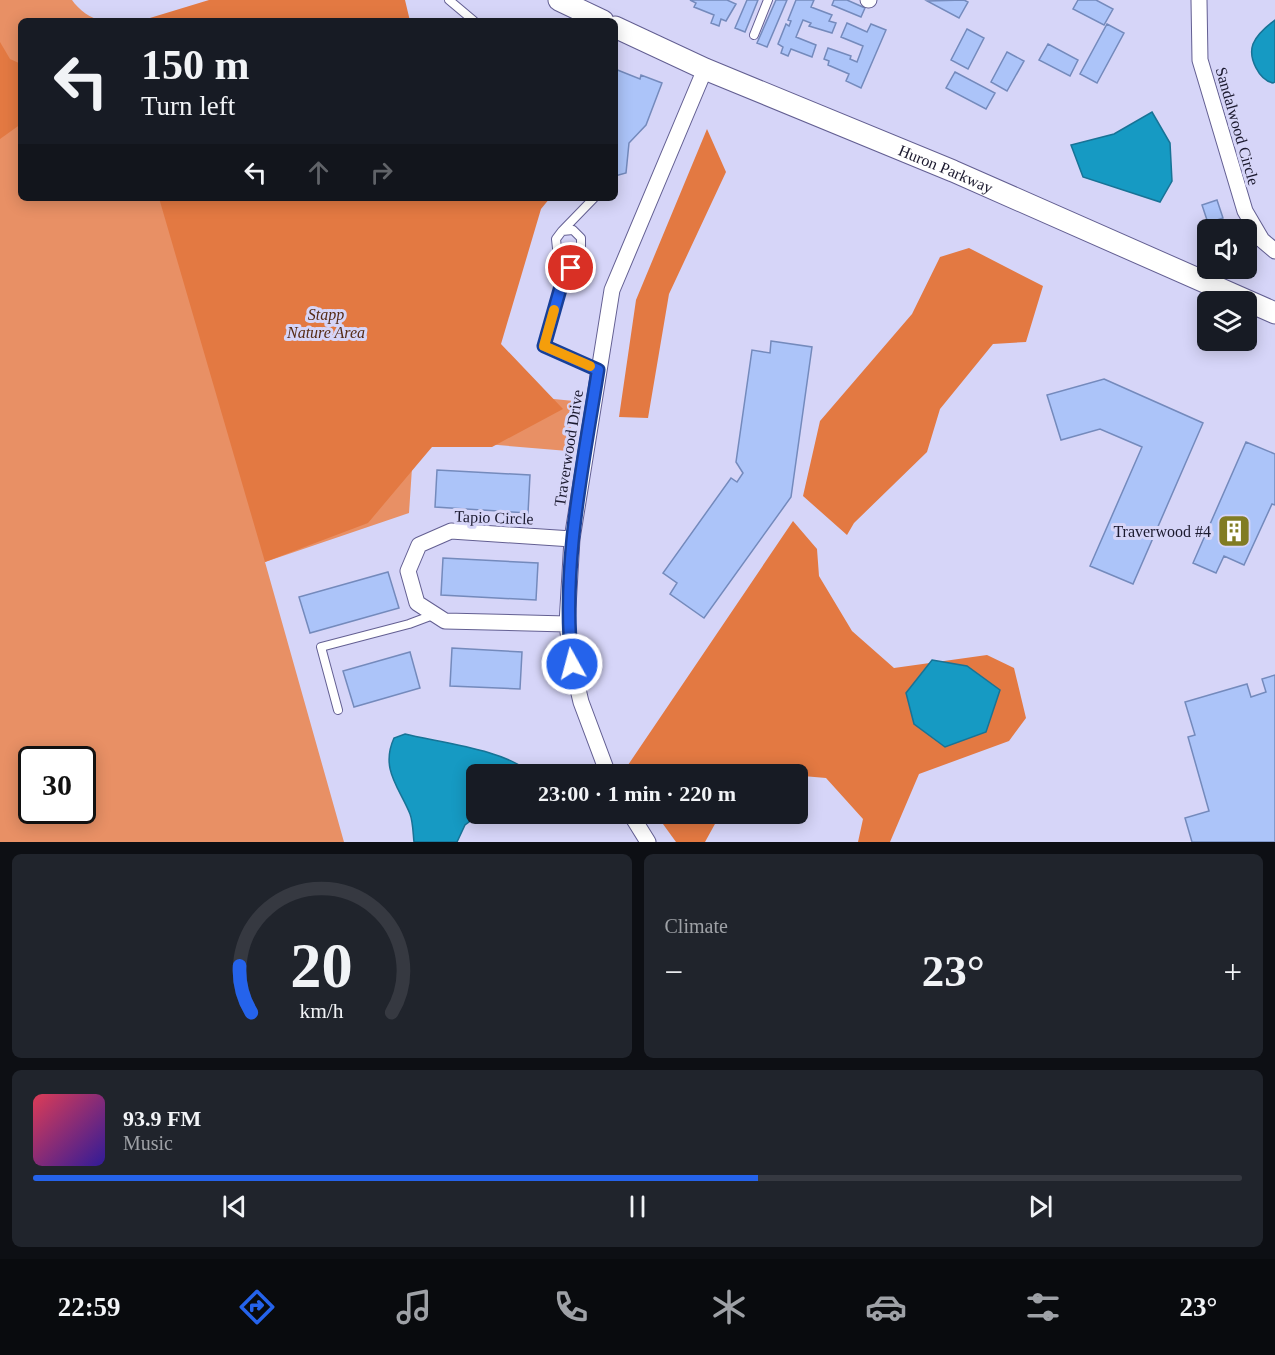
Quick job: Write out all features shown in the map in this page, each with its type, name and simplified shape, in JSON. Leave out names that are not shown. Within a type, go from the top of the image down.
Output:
[{"type":"street","points":[[559,0],[597,18]]},
{"type":"street","name":"Sandalwood Circle","points":[[1199,0],[1200,60],[1241,200],[1262,240],[1275,251]]},
{"type":"street","name":"Huron Parkway","points":[[618,28],[705,69],[953,171],[1275,313]]},
{"type":"street","name":"Traverwood Drive","points":[[604,764],[581,702],[567,624],[572,539],[612,290],[705,69]]},
{"type":"street","name":"Tapio Circle","points":[[567,624],[445,621],[417,603],[408,571],[419,544],[451,531],[572,539]]},
{"type":"street","points":[[637,824],[648,842]]},
{"type":"lane","points":[[449,0],[470,18]]},
{"type":"lane","points":[[754,35],[768,0]]},
{"type":"lane","points":[[561,286],[555,247],[556,239],[591,201]]},
{"type":"lane","points":[[562,231],[573,230],[582,244],[561,286],[544,346],[598,370]]},
{"type":"lane","points":[[338,710],[321,647],[409,624],[435,614]]},
{"type":"green space","points":[[0,0],[72,0],[93,18],[18,18],[18,201],[460,201],[440,388],[574,401],[568,451],[414,438],[409,513],[265,562],[344,842],[0,842]]},
{"type":"green space","points":[[209,0],[405,0],[409,18],[150,18]]},
{"type":"green space","points":[[0,42],[10,59],[18,63],[18,126],[0,139]]},
{"type":"green space","points":[[707,129],[726,172],[669,294],[648,418],[619,417],[636,300]]},
{"type":"green space","name":"Stapp Nature Area","points":[[160,201],[548,201],[541,209],[501,344],[563,409],[492,447],[432,447],[368,523],[265,562]]},
{"type":"green space","points":[[969,248],[1043,286],[1026,342],[993,344],[940,409],[927,452],[854,523],[847,535],[803,496],[820,421],[912,314],[940,257]]},
{"type":"green space","points":[[793,521],[817,549],[819,576],[852,631],[894,668],[987,655],[1014,668],[1026,718],[1009,741],[919,774],[890,842],[858,842],[863,819],[826,778],[808,776],[808,764],[629,764]]},
{"type":"green space","points":[[663,824],[715,824],[705,842],[676,842]]},
{"type":"water","points":[[1275,20],[1275,82],[1273,83],[1259,73],[1253,62],[1252,50],[1257,37]]},
{"type":"water","points":[[1152,112],[1170,143],[1172,181],[1160,202],[1083,177],[1071,145],[1114,134]]},
{"type":"water","points":[[932,660],[967,666],[1000,690],[986,732],[945,747],[914,724],[906,693]]},
{"type":"water","points":[[405,734],[472,748],[516,764],[466,764],[466,824],[457,842],[414,842],[411,817],[390,769],[390,749],[394,738]]},
{"type":"building","points":[[690,0],[727,0],[736,4],[726,21],[721,19],[719,26],[711,23],[714,15],[694,7],[696,3]]},
{"type":"building","points":[[747,0],[758,0],[745,32],[735,28]]},
{"type":"building","points":[[776,0],[787,0],[767,47],[757,43]]},
{"type":"building","points":[[796,0],[814,0],[811,7],[832,15],[829,21],[836,23],[832,33],[809,26],[811,23],[803,20],[796,37],[816,45],[812,57],[791,49],[788,56],[781,53],[783,47],[778,44],[786,24],[789,26],[791,21],[788,20]]},
{"type":"building","points":[[834,0],[847,0],[865,8],[861,17],[832,5]]},
{"type":"building","points":[[964,0],[968,2],[959,18],[927,1]]},
{"type":"building","points":[[1078,0],[1096,0],[1113,9],[1104,25],[1073,9]]},
{"type":"building","points":[[847,23],[867,32],[871,24],[886,30],[861,88],[846,81],[849,74],[828,65],[829,61],[824,59],[828,48],[851,56],[850,59],[857,62],[863,46],[841,37]]},
{"type":"building","points":[[1107,24],[1124,33],[1097,83],[1080,74]]},
{"type":"building","points":[[967,29],[984,38],[968,69],[951,60]]},
{"type":"building","points":[[1048,44],[1078,60],[1070,76],[1039,60]]},
{"type":"building","points":[[1007,52],[1024,61],[1007,91],[991,82]]},
{"type":"building","points":[[618,70],[640,79],[641,75],[662,83],[646,125],[629,143],[626,173],[618,175]]},
{"type":"building","points":[[955,72],[995,93],[986,109],[946,88]]},
{"type":"building","points":[[1217,200],[1223,218],[1207,219],[1202,205]]},
{"type":"building","points":[[771,341],[812,347],[791,497],[704,618],[670,594],[677,583],[663,573],[731,478],[737,482],[743,473],[736,462],[752,350],[770,353]]},
{"type":"building","points":[[1104,379],[1203,423],[1133,584],[1090,566],[1142,447],[1100,429],[1061,440],[1047,395]]},
{"type":"building","name":"Traverwood #4","points":[[1246,442],[1275,454],[1275,505],[1272,504],[1244,565],[1224,556],[1216,573],[1193,563]]},
{"type":"building","points":[[437,470],[530,475],[528,513],[435,507]]},
{"type":"building","points":[[443,558],[538,563],[536,600],[441,595]]},
{"type":"building","points":[[388,572],[399,608],[310,633],[299,597]]},
{"type":"building","points":[[452,648],[522,652],[520,689],[450,686]]},
{"type":"building","points":[[410,652],[420,688],[354,707],[343,671]]},
{"type":"building","points":[[1275,675],[1275,842],[1192,842],[1185,818],[1209,811],[1188,737],[1195,735],[1185,702],[1247,684],[1251,697],[1266,692],[1262,679]]},
{"type":"slow traffic","points":[[554,310],[544,346],[590,366]]},
{"type":"place","name":"Traverwood #4","points":[[1234,531]]},
{"type":"route","points":[[571,268],[561,286],[544,346],[598,370],[572,539],[567,624],[572,664]]}]
